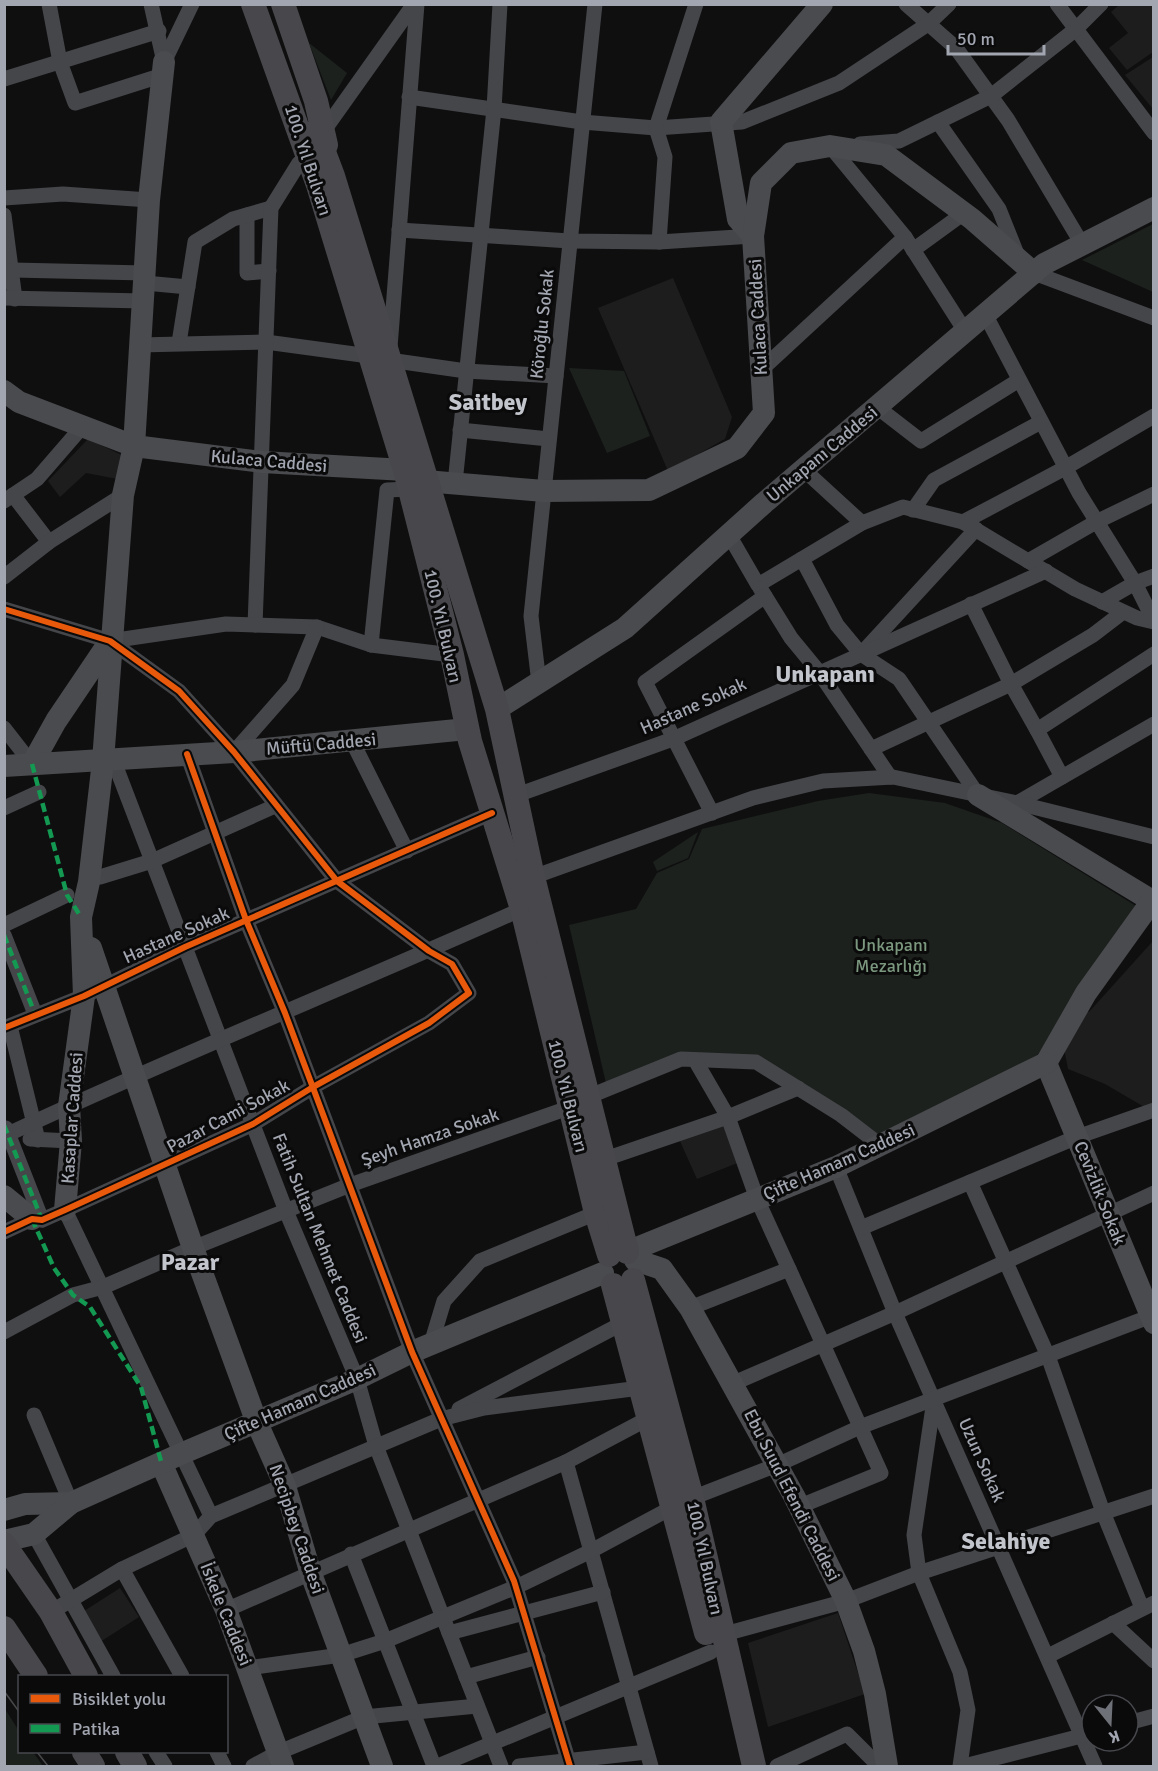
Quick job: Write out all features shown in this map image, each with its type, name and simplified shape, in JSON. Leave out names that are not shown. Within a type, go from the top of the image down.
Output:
[{"type":"main road","points":[[240,4],[299,164],[325,181]]},
{"type":"main road","name":"100. Yıl Bulvarı","points":[[254,4],[325,181]]},
{"type":"main road","name":"100. Yıl Bulvarı","points":[[267,4],[325,181],[379,358],[413,480],[466,725],[580,1102],[605,1159],[625,1322],[649,1418],[682,1503]]},
{"type":"main road","points":[[283,4],[316,101],[323,132],[325,181]]},
{"type":"main road","points":[[753,236],[738,219],[721,122],[822,4]]},
{"type":"main road","points":[[108,760],[110,641],[123,495],[134,446],[149,200],[163,69]]},
{"type":"main road","name":"Kulaca Caddesi","points":[[4,391],[19,402],[134,446],[413,480],[544,491],[649,490],[737,448],[764,413],[753,236],[761,183],[791,153],[830,146],[886,155],[964,213],[1026,266]]},
{"type":"main road","name":"Unkapanı Caddesi","points":[[495,704],[539,683],[625,628],[803,470],[985,314],[1026,266],[1044,264],[1154,208]]},
{"type":"main road","name":"100. Yıl Bulvarı","points":[[413,480],[495,704],[517,795],[580,1102],[596,1213],[620,1268],[682,1503],[716,1644],[754,1767]]},
{"type":"main road","points":[[32,764],[56,721],[110,641]]},
{"type":"main road","points":[[466,725],[495,704]]},
{"type":"main road","points":[[466,725],[502,733]]},
{"type":"main road","name":"Müftü Caddesi","points":[[4,766],[234,752],[352,741],[466,725]]},
{"type":"main road","name":"Necipbey Caddesi","points":[[108,760],[81,917],[93,990],[134,1075],[193,1248],[257,1423],[285,1486],[310,1571],[382,1767]]},
{"type":"main road","points":[[978,795],[1153,902],[1086,993],[1046,1063]]},
{"type":"main road","name":"Kasaplar Caddesi","points":[[65,1210],[71,1141],[69,1106],[93,990]]},
{"type":"main road","name":"Cevizlik Sokak","points":[[1046,1063],[1153,1318]]},
{"type":"main road","name":"Çifte Hamam Caddesi","points":[[4,1542],[37,1531],[71,1503],[357,1379],[422,1348],[620,1268],[757,1199],[836,1167],[1046,1063]]},
{"type":"main road","points":[[4,1196],[37,1219]]},
{"type":"main road","name":"Ebu Suud Efendi Caddesi","points":[[620,1268],[662,1269],[690,1308],[734,1383],[846,1601],[864,1650],[875,1694],[887,1767]]},
{"type":"main road","name":"İskele Caddesi","points":[[162,1465],[226,1610],[280,1760]]},
{"type":"main road","points":[[15,1507],[71,1503]]},
{"type":"main road","points":[[15,1507],[37,1531]]},
{"type":"main road","points":[[4,1542],[60,1606],[85,1675]]},
{"type":"main road","points":[[4,1628],[35,1675]]},
{"type":"main road","name":"100. Yıl Bulvarı","points":[[716,1644],[736,1767]]},
{"type":"main road","points":[[85,1753],[93,1767]]},
{"type":"main road","points":[[128,1753],[135,1767]]},
{"type":"street","points":[[49,4],[60,62],[75,103],[163,69],[192,4]]},
{"type":"street","points":[[152,4],[159,31],[163,69]]},
{"type":"street","points":[[323,132],[416,4]]},
{"type":"street","points":[[379,358],[399,230],[416,4]]},
{"type":"street","points":[[455,483],[479,235],[494,109],[500,4]]},
{"type":"street","name":"Köroğlu Sokak","points":[[539,683],[531,616],[595,4]]},
{"type":"street","points":[[659,242],[665,158],[656,128],[696,4]]},
{"type":"street","points":[[906,4],[956,48],[1008,120],[1082,244]]},
{"type":"street","points":[[409,97],[582,122],[656,128],[742,122],[838,83],[928,24],[948,4]]},
{"type":"street","points":[[1057,4],[1154,133]]},
{"type":"street","points":[[830,146],[899,141],[991,96],[1076,29],[1101,4]]},
{"type":"street","points":[[4,79],[159,31]]},
{"type":"street","points":[[938,122],[999,209],[1026,266],[1154,318]]},
{"type":"street","points":[[830,146],[909,243],[965,332]]},
{"type":"street","points":[[255,625],[271,208],[299,164]]},
{"type":"street","points":[[4,198],[63,194],[149,200]]},
{"type":"street","points":[[179,343],[195,242],[233,219],[271,208]]},
{"type":"street","points":[[761,370],[909,243],[964,213]]},
{"type":"street","points":[[4,215],[13,270],[10,298],[145,286]]},
{"type":"street","points":[[246,215],[247,273],[269,271]]},
{"type":"street","points":[[399,230],[570,241],[659,242],[753,236]]},
{"type":"street","points":[[13,270],[145,286],[188,287]]},
{"type":"street","points":[[985,314],[1065,468],[1096,522],[1136,583],[1154,621]]},
{"type":"street","points":[[139,345],[266,342],[466,371],[556,375]]},
{"type":"street","points":[[877,407],[921,441],[1019,380]]},
{"type":"street","points":[[861,654],[970,525],[1154,416]]},
{"type":"street","points":[[913,510],[934,480],[1041,422]]},
{"type":"street","points":[[49,542],[9,498],[37,478],[82,427]]},
{"type":"street","points":[[460,430],[549,439]]},
{"type":"street","points":[[803,470],[862,523]]},
{"type":"street","points":[[371,645],[387,490],[413,480]]},
{"type":"street","points":[[1028,561],[1096,522],[1154,494]]},
{"type":"street","points":[[4,577],[49,542],[123,495]]},
{"type":"street","points":[[712,813],[645,682],[802,559],[862,523],[903,507],[970,525],[1028,561],[1102,602],[1123,612],[1154,621]]},
{"type":"street","points":[[729,535],[791,638],[819,672],[890,777]]},
{"type":"street","points":[[802,559],[837,625],[861,654],[899,679],[978,795]]},
{"type":"street","name":"Hastane Sokak","points":[[517,795],[674,739],[1046,571]]},
{"type":"street","points":[[1102,602],[1154,576]]},
{"type":"street","points":[[971,604],[1011,684],[1062,777]]},
{"type":"street","points":[[4,609],[110,641],[179,691],[234,752],[337,881],[429,951]]},
{"type":"street","points":[[871,749],[1011,684],[1094,635],[1123,612]]},
{"type":"street","points":[[110,641],[226,624],[317,627],[371,645],[452,655]]},
{"type":"street","points":[[234,752],[293,685],[317,627]]},
{"type":"street","points":[[1037,730],[1154,654]]},
{"type":"street","points":[[1017,803],[1154,724]]},
{"type":"street","points":[[4,728],[32,764]]},
{"type":"street","points":[[352,741],[407,851]]},
{"type":"street","points":[[187,754],[246,920],[285,1013],[350,1185],[422,1348],[441,1419],[480,1499],[516,1587],[569,1764]]},
{"type":"street","name":"Fatih Sultan Mehmet Caddesi","points":[[108,760],[152,861],[286,1211],[357,1379],[376,1446],[501,1767]]},
{"type":"street","points":[[533,877],[753,798],[823,781],[890,777],[1017,803],[1154,837]]},
{"type":"street","points":[[4,808],[39,792]]},
{"type":"street","points":[[100,877],[152,861],[275,806]]},
{"type":"street","name":"Hastane Sokak","points":[[7,1027],[492,813]]},
{"type":"street","points":[[4,925],[67,895]]},
{"type":"street","points":[[6,1132],[35,1122],[134,1075],[285,1013],[522,909]]},
{"type":"street","points":[[4,935],[35,1014]]},
{"type":"street","name":"Pazar Cami Sokak","points":[[4,1232],[65,1210],[253,1124],[313,1087],[429,1023],[469,993],[452,964],[429,951]]},
{"type":"street","points":[[7,1027],[35,1122],[38,1140]]},
{"type":"street","name":"Şeyh Hamza Sokak","points":[[4,1332],[73,1295],[103,1287],[350,1185],[580,1102],[681,1059],[756,1062],[841,1115],[880,1145]]},
{"type":"street","points":[[695,1060],[728,1117],[757,1199],[881,1473],[798,1507]]},
{"type":"street","points":[[605,1159],[728,1117],[798,1088]]},
{"type":"street","points":[[861,1228],[1077,1137],[1154,1110]]},
{"type":"street","points":[[6,1132],[38,1140],[71,1141]]},
{"type":"street","points":[[6,1132],[37,1219]]},
{"type":"street","name":"Uzun Sokak","points":[[836,1167],[895,1313],[1048,1656],[1080,1721]]},
{"type":"street","points":[[970,1182],[1048,1356],[1103,1512],[1148,1606],[1048,1656]]},
{"type":"street","points":[[734,1383],[895,1313],[1108,1213],[1154,1194]]},
{"type":"street","points":[[65,1210],[211,1516]]},
{"type":"street","points":[[422,1348],[444,1301],[480,1261],[596,1213]]},
{"type":"street","points":[[690,1308],[789,1269]]},
{"type":"street","points":[[248,1668],[341,1655],[385,1641],[516,1587],[682,1503],[777,1465],[860,1427],[1153,1318]]},
{"type":"street","points":[[60,1606],[122,1569],[194,1535],[211,1516],[441,1419],[498,1386],[625,1322]]},
{"type":"street","points":[[441,1419],[484,1408],[640,1388]]},
{"type":"street","points":[[934,1400],[914,1535],[919,1573],[960,1672],[968,1710],[962,1767],[999,1762],[1080,1737]]},
{"type":"street","points":[[34,1414],[71,1503]]},
{"type":"street","points":[[226,1610],[310,1571],[566,1462],[649,1418]]},
{"type":"street","points":[[519,1767],[649,1759],[566,1462]]},
{"type":"street","points":[[438,1767],[629,1687],[716,1644],[846,1601],[919,1573],[1154,1496]]},
{"type":"street","points":[[37,1531],[60,1606],[112,1675]]},
{"type":"street","points":[[351,1554],[434,1767]]},
{"type":"street","points":[[122,1569],[181,1675]]},
{"type":"street","points":[[449,1633],[603,1592]]},
{"type":"street","points":[[1113,1623],[1154,1661]]},
{"type":"street","points":[[466,1677],[538,1658]]},
{"type":"street","points":[[253,1767],[280,1760],[364,1717],[477,1706]]},
{"type":"street","points":[[777,1767],[847,1734],[879,1767]]},
{"type":"street","points":[[157,1753],[165,1767]]},
{"type":"street","points":[[217,1753],[224,1767]]},
{"type":"shaded area","points":[[1119,5],[1153,5],[1153,52],[1127,70],[1109,48],[1128,33],[1111,12]]},
{"type":"shaded area","points":[[1153,57],[1153,109],[1125,75]]},
{"type":"shaded area","points":[[673,278],[732,417],[725,439],[668,471],[598,308]]},
{"type":"shaded area","points":[[88,439],[126,457],[123,480],[86,473],[60,497],[48,481]]},
{"type":"shaded area","points":[[1153,941],[1154,1098],[1152,1106],[1146,1108],[1105,1084],[1068,1069],[1064,1048],[1084,1010],[1089,1012]]},
{"type":"shaded area","points":[[724,1123],[740,1162],[697,1179],[679,1139]]},
{"type":"shaded area","points":[[120,1588],[139,1617],[100,1642],[81,1613]]},
{"type":"shaded area","points":[[838,1613],[865,1694],[768,1727],[748,1643]]},
{"type":"green space","points":[[309,43],[347,73],[331,100]]},
{"type":"green space","points":[[1153,224],[1153,292],[1082,260]]},
{"type":"green space","points":[[569,368],[624,371],[650,436],[607,453]]},
{"type":"green space","name":"Unkapanı Mezarlığı","points":[[869,793],[945,803],[1002,823],[1141,909],[1036,1057],[880,1140],[757,1056],[680,1055],[606,1083],[569,925],[636,909],[657,873],[689,859],[702,829],[818,801]]},
{"type":"green space","points":[[698,832],[688,858],[657,871],[653,862]]},
{"type":"green space","points":[[5,1709],[18,1729],[18,1753],[34,1753],[43,1766],[5,1766]]},
{"type":"tram line","points":[[4,1691],[18,1710]]},
{"type":"tram line","points":[[38,1753],[48,1766]]},
{"type":"marked path","points":[[32,764],[67,895],[81,917]]},
{"type":"marked path","points":[[4,935],[35,1014]]},
{"type":"marked path","points":[[4,1125],[42,1220]]},
{"type":"marked path","points":[[32,1219],[54,1268],[73,1295],[90,1307],[141,1387],[162,1465]]},
{"type":"cycle path","points":[[4,609],[110,641],[179,691],[234,752],[337,881],[429,951],[452,964],[469,993],[429,1023],[313,1087],[253,1124],[42,1220],[32,1219],[4,1232]]},
{"type":"cycle path","points":[[187,754],[246,920],[285,1013],[412,1352],[514,1581],[570,1766]]},
{"type":"cycle path","points":[[4,1028],[84,996],[185,947],[492,813]]},
{"type":"district","name":"Saitbey","points":[[488,402]]},
{"type":"district","name":"Unkapanı","points":[[825,674]]},
{"type":"district","name":"Pazar","points":[[190,1262]]},
{"type":"district","name":"Selahiye","points":[[1006,1541]]}]
